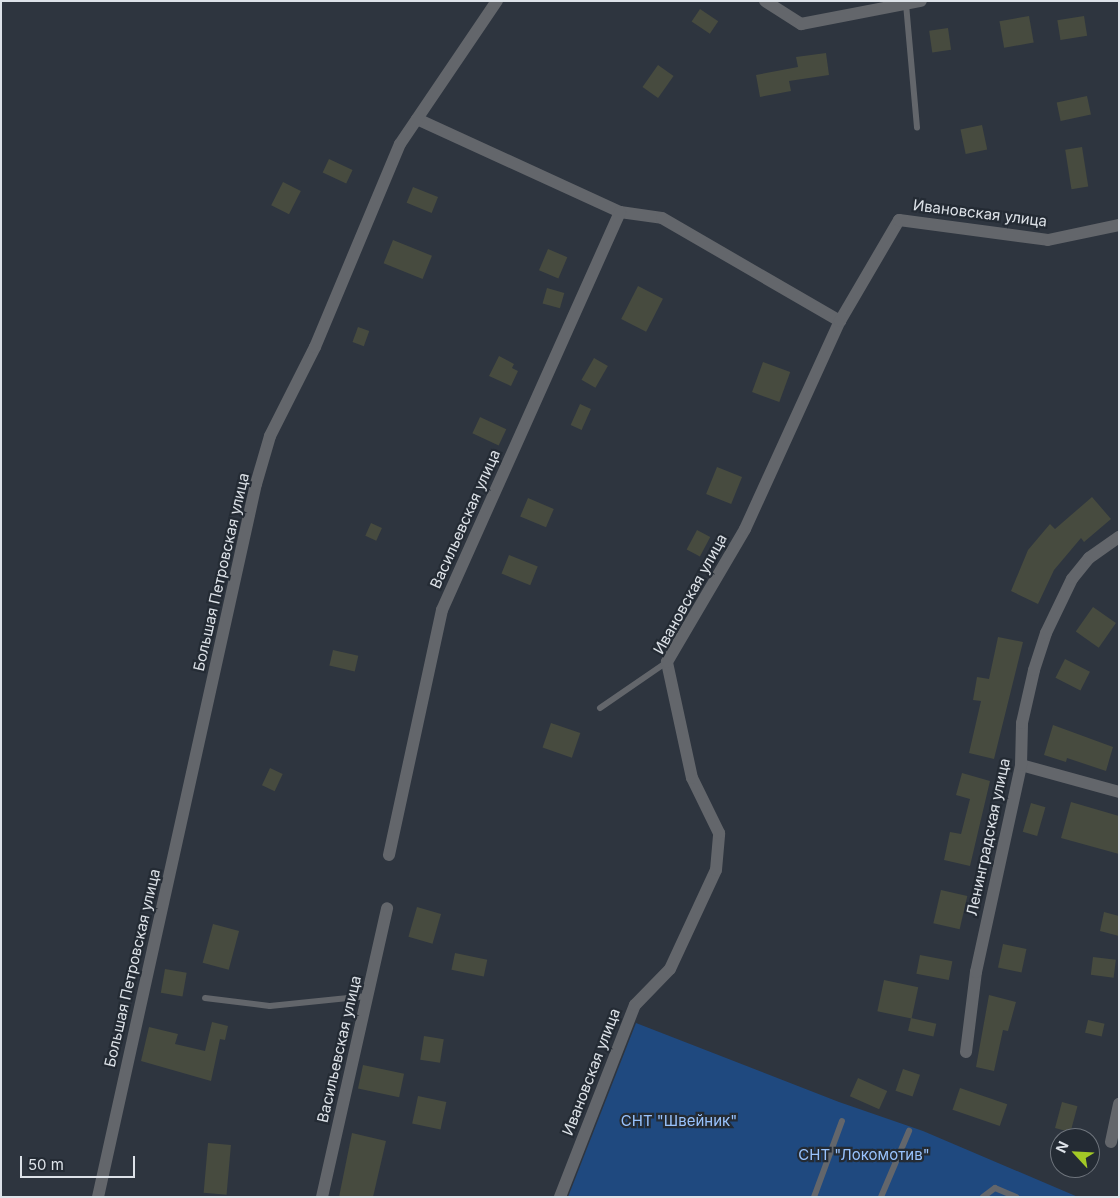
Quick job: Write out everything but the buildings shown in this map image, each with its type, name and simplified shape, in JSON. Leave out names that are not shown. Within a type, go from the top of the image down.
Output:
[{"type":"street","name":"Большая Петровская улица","points":[[98,1197],[256,484],[270,436],[315,348],[400,144],[497,1]]},
{"type":"street","points":[[765,1],[800,24],[921,1]]},
{"type":"street","points":[[417,118],[620,212],[662,218],[840,321]]},
{"type":"street","name":"Васильевская улица","points":[[389,855],[442,610],[620,212]]},
{"type":"street","name":"Ивановская улица","points":[[560,1197],[635,1005],[670,969],[716,870],[719,834],[692,778],[674,708],[667,662],[744,529],[840,321],[899,220],[1048,240],[1119,225]]},
{"type":"street","name":"Ленинградская улица","points":[[966,1052],[976,972],[1021,765],[1022,722],[1034,670],[1046,633],[1072,579],[1089,558],[1119,536]]},
{"type":"street","points":[[1021,765],[1119,792]]},
{"type":"street","name":"Васильевская улица","points":[[322,1197],[387,908]]},
{"type":"street","points":[[1111,1142],[1119,1104]]},
{"type":"lane","points":[[906,4],[917,128]]},
{"type":"lane","points":[[600,708],[667,662]]},
{"type":"lane","points":[[205,998],[270,1006],[367,996]]},
{"type":"lane","points":[[814,1197],[842,1121]]},
{"type":"lane","points":[[881,1197],[909,1131]]},
{"type":"lane","points":[[983,1197],[995,1188],[1016,1197]]},
{"type":"green space","name":"СНТ \"Швейник\"","points":[[636,1023],[839,1102],[923,1131],[1078,1197],[568,1197]]},
{"type":"park label","name":"СНТ \"Локомотив\"","points":[[864,1155]]}]
